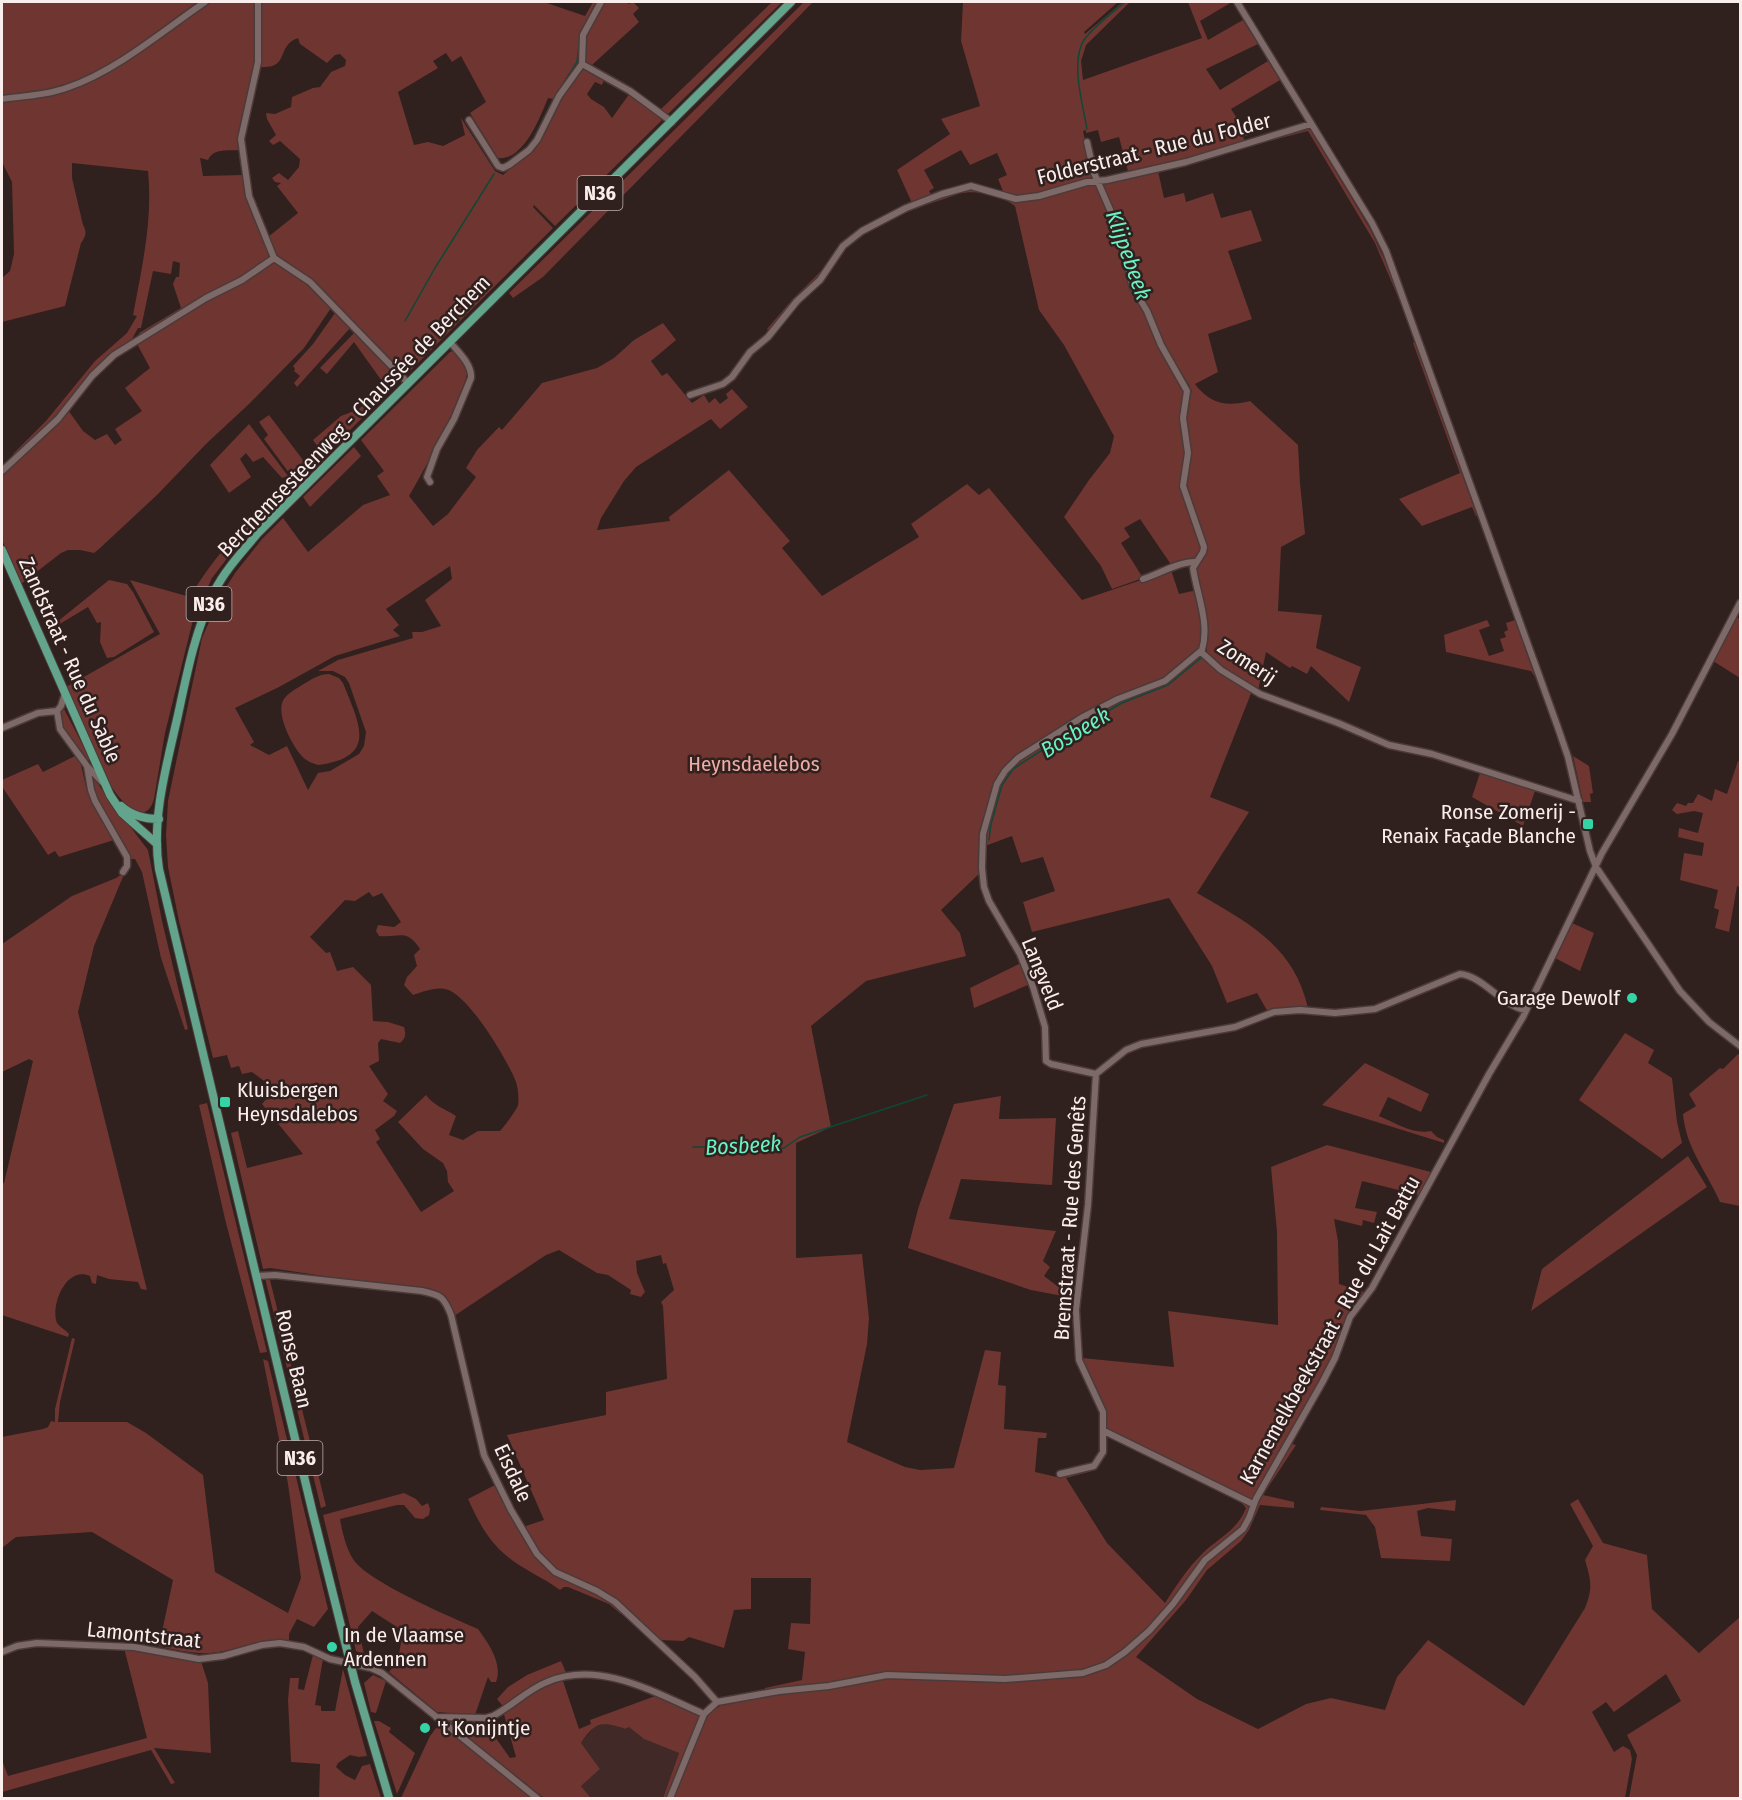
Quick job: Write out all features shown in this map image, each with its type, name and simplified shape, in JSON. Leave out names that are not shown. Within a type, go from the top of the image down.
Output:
[{"type":"main road","name":"Berchemsesteenweg - Chaussée de Berchem","points":[[189,995],[159,869],[157,844],[169,753],[195,639],[214,591],[229,568],[258,533],[791,2]]},
{"type":"main road","name":"Zandstraat - Rue du Sable","points":[[2,550],[114,804],[157,844]]},
{"type":"main road","name":"Zandstraat - Rue du Sable","points":[[106,785],[126,810],[147,819],[159,819]]},
{"type":"main road","name":"Ronse Baan","points":[[189,995],[351,1664],[389,1798]]},
{"type":"street","points":[[2,99],[44,93],[79,83],[129,56],[205,2]]},
{"type":"street","points":[[258,2],[258,62],[241,146],[249,196],[274,258],[310,282],[408,383]]},
{"type":"street","points":[[469,120],[500,167],[507,166],[533,145],[559,96],[582,64],[583,34],[601,2]]},
{"type":"street","points":[[1237,2],[1372,223],[1399,284],[1557,725],[1596,867],[1680,991],[1709,1022],[1740,1046]]},
{"type":"street","points":[[582,64],[630,91],[672,122]]},
{"type":"street","name":"Folderstraat - Rue du Folder","points":[[690,395],[723,384],[732,377],[750,352],[768,337],[797,302],[820,280],[843,246],[862,231],[886,217],[967,186],[977,186],[1011,198],[1021,199],[1087,182],[1097,182],[1186,162],[1311,124]]},
{"type":"street","name":"Zomerij","points":[[1087,142],[1097,182],[1118,228],[1133,288],[1148,311],[1161,345],[1187,391],[1183,423],[1188,453],[1183,482],[1185,496],[1203,543],[1203,552],[1196,561],[1194,574],[1204,618],[1201,652],[1221,670],[1260,694],[1389,745],[1432,754],[1579,801]]},
{"type":"street","points":[[2,471],[58,419],[92,376],[114,355],[206,298],[243,280],[274,258]]},
{"type":"street","points":[[430,482],[427,477],[432,462],[471,378],[468,365],[450,342]]},
{"type":"street","points":[[1143,579],[1163,573],[1187,561],[1196,561]]},
{"type":"street","name":"Karnemelkbeekstraat - Rue du Lait Battu","points":[[717,1702],[830,1686],[887,1675],[1005,1679],[1083,1672],[1100,1668],[1125,1652],[1162,1616],[1205,1560],[1243,1529],[1253,1504],[1322,1383],[1338,1351],[1350,1317],[1372,1288],[1525,1010],[1602,853],[1672,734],[1740,603]]},
{"type":"street","name":"Langveld","points":[[1096,1074],[1046,1061],[1045,1027],[1034,987],[1020,954],[989,901],[984,887],[982,848],[989,807],[1001,777],[1018,758],[1081,718],[1108,704],[1165,681],[1201,652]]},
{"type":"street","points":[[2,728],[38,713],[57,711],[65,694]]},
{"type":"street","points":[[57,711],[60,729],[87,766],[106,785]]},
{"type":"street","points":[[87,766],[95,801],[127,857],[127,866],[123,872]]},
{"type":"street","points":[[1096,1074],[1125,1051],[1141,1044],[1234,1027],[1274,1012],[1300,1010],[1335,1013],[1375,1010],[1460,974],[1473,977],[1507,1002],[1525,1010]]},
{"type":"street","name":"Bremstraat - Rue des Genêts","points":[[1060,1473],[1094,1466],[1103,1452],[1103,1409],[1079,1360],[1076,1317],[1088,1205],[1096,1074]]},
{"type":"street","name":"Eisdale","points":[[257,1276],[274,1275],[422,1291],[440,1296],[446,1301],[460,1348],[484,1455],[531,1546],[540,1559],[555,1572],[615,1602],[670,1653],[717,1702]]},
{"type":"street","points":[[1104,1431],[1253,1504]]},
{"type":"street","name":"Lamontstraat","points":[[2,1652],[17,1646],[37,1643],[134,1647],[199,1659],[217,1657],[262,1645],[293,1644],[330,1659],[371,1668],[382,1673],[537,1798]]},
{"type":"street","points":[[436,1717],[486,1718],[493,1716],[536,1687],[561,1676],[574,1674],[597,1676],[633,1684],[704,1714]]},
{"type":"street","points":[[670,1798],[704,1714],[717,1702]]},
{"type":"shaded area","points":[[608,1723],[625,1729],[629,1726],[644,1739],[679,1753],[663,1798],[591,1798],[581,1786],[600,1769],[581,1743],[594,1727]]},
{"type":"green space","points":[[2,2],[197,2],[148,38],[151,42],[194,10],[197,12],[207,2],[256,2],[256,67],[240,129],[239,150],[217,152],[208,160],[200,158],[203,176],[243,175],[244,187],[269,253],[268,258],[259,265],[275,262],[305,279],[331,308],[304,348],[157,495],[99,549],[94,553],[68,550],[61,553],[21,584],[2,540],[2,472],[68,410],[83,431],[95,440],[107,434],[115,445],[122,440],[115,429],[142,411],[125,388],[150,368],[136,342],[140,337],[139,333],[181,308],[173,284],[176,277],[179,277],[180,263],[173,261],[171,274],[153,271],[141,328],[138,328],[131,341],[14,456],[13,454],[46,421],[95,361],[127,333],[137,316],[133,315],[146,243],[149,189],[148,171],[72,163],[72,178],[85,234],[65,306],[2,322],[2,278],[10,271],[14,254],[12,182],[2,162]]},
{"type":"green space","points":[[260,2],[544,2],[585,16],[593,2],[626,2],[629,4],[633,2],[639,8],[633,14],[639,22],[592,65],[600,70],[598,74],[605,78],[602,85],[595,82],[587,94],[604,107],[612,118],[630,93],[662,120],[555,226],[534,205],[533,207],[553,228],[410,371],[400,370],[359,331],[311,279],[276,254],[268,237],[298,213],[277,186],[281,183],[275,182],[272,178],[279,173],[288,180],[299,167],[300,159],[280,141],[273,145],[269,141],[276,135],[266,113],[275,114],[291,107],[292,97],[320,87],[331,72],[345,66],[346,60],[340,54],[335,55],[327,63],[300,44],[298,38],[287,46],[280,61],[270,67],[261,67]],"holes":[[[446,53],[452,62],[461,56],[486,102],[470,113],[498,158],[516,153],[536,126],[548,98],[554,99],[569,73],[574,76],[531,150],[503,175],[495,171],[461,118],[465,135],[443,146],[428,142],[414,145],[398,92],[438,68],[433,61]]]},
{"type":"green space","points":[[772,2],[782,2],[668,114],[660,110]]},
{"type":"green space","points":[[804,2],[813,2],[543,277],[513,298],[509,293]]},
{"type":"green space","points":[[963,2],[1118,2],[1084,32],[1085,34],[1123,2],[1130,2],[1086,45],[1081,61],[1083,80],[1202,38],[1188,2],[1232,2],[1200,21],[1208,40],[1243,20],[1258,44],[1206,69],[1220,90],[1268,61],[1280,80],[1231,109],[1248,135],[1243,137],[1246,143],[1129,175],[1119,137],[1101,142],[1098,130],[1086,133],[1086,130],[1083,131],[1093,179],[1022,197],[1001,193],[1003,191],[998,179],[1007,175],[997,153],[970,165],[961,150],[924,170],[934,188],[929,191],[932,196],[860,231],[770,332],[767,329],[823,269],[840,243],[869,223],[912,203],[897,170],[950,134],[941,119],[980,106],[961,41]]},
{"type":"green space","points":[[1310,129],[1370,229],[1388,267],[1404,311],[1375,243],[1308,131],[1241,148]]},
{"type":"green space","points":[[1158,171],[1164,198],[1184,193],[1186,202],[1213,193],[1221,218],[1251,210],[1262,241],[1228,251],[1252,319],[1208,334],[1218,372],[1195,384],[1207,396],[1219,402],[1234,404],[1250,401],[1298,445],[1305,534],[1281,547],[1278,611],[1322,615],[1316,648],[1361,667],[1349,702],[1311,666],[1307,674],[1292,666],[1290,668],[1266,652],[1258,691],[1227,671],[1207,653],[1196,567],[1203,555],[1184,485],[1188,458],[1185,422],[1189,396],[1136,290],[1102,187],[1104,183]]},
{"type":"green space","points":[[1086,183],[1093,183],[1097,186],[1114,220],[1131,286],[1185,390],[1182,424],[1186,453],[1182,488],[1202,548],[1196,558],[1172,566],[1140,519],[1124,528],[1130,537],[1121,543],[1143,578],[1112,589],[1101,566],[1064,517],[1110,453],[1114,436],[1064,345],[1039,310],[1015,206],[988,194],[972,192],[958,194],[909,211],[876,226],[848,246],[837,259],[844,248],[876,224],[940,195],[972,188],[1015,201],[1042,197]]},
{"type":"green space","points":[[335,313],[351,327],[297,387],[294,383],[300,376],[294,371],[293,366],[313,344]]},
{"type":"green space","name":"Heynsdaelebos","points":[[663,323],[676,340],[651,361],[662,376],[667,373],[692,403],[704,395],[709,403],[715,398],[720,404],[728,398],[726,394],[732,389],[748,407],[720,429],[711,419],[636,467],[624,481],[601,518],[597,530],[670,521],[669,517],[729,470],[790,541],[782,548],[822,596],[919,537],[911,524],[967,484],[979,495],[989,488],[1082,600],[1171,570],[1179,594],[1197,590],[1203,633],[1199,648],[1194,654],[1165,678],[1125,694],[1006,766],[985,817],[981,872],[941,910],[960,933],[966,956],[866,981],[811,1026],[831,1127],[796,1143],[796,1258],[862,1254],[869,1318],[867,1344],[847,1442],[905,1467],[920,1470],[954,1468],[985,1350],[1001,1352],[998,1385],[1006,1386],[1004,1429],[1047,1433],[1046,1438],[1038,1438],[1035,1472],[1057,1477],[1091,1468],[1092,1471],[1066,1478],[1107,1543],[1165,1603],[1191,1566],[1208,1548],[1238,1523],[1246,1508],[1239,1500],[1107,1430],[1106,1412],[1082,1358],[1174,1367],[1168,1311],[1278,1325],[1277,1232],[1271,1167],[1327,1145],[1431,1172],[1419,1195],[1362,1181],[1355,1208],[1377,1212],[1374,1223],[1363,1220],[1362,1226],[1334,1219],[1338,1241],[1339,1284],[1364,1292],[1344,1323],[1327,1371],[1286,1443],[1296,1445],[1263,1495],[1294,1502],[1294,1508],[1260,1505],[1249,1530],[1241,1541],[1207,1570],[1186,1600],[1136,1657],[1197,1699],[1258,1729],[1306,1704],[1331,1698],[1385,1710],[1397,1677],[1428,1640],[1524,1706],[1585,1608],[1589,1595],[1590,1579],[1585,1560],[1593,1546],[1570,1504],[1578,1499],[1603,1543],[1647,1555],[1652,1609],[1699,1653],[1740,1617],[1740,1798],[1629,1798],[1637,1755],[1627,1735],[1681,1701],[1666,1674],[1614,1712],[1606,1702],[1592,1712],[1614,1752],[1623,1746],[1630,1750],[1632,1759],[1625,1798],[663,1798],[679,1753],[644,1739],[629,1727],[625,1729],[605,1724],[595,1727],[581,1743],[600,1769],[581,1786],[591,1798],[544,1798],[445,1719],[483,1720],[510,1758],[516,1757],[503,1711],[506,1710],[497,1699],[508,1687],[527,1675],[561,1661],[568,1677],[562,1678],[579,1729],[591,1724],[590,1720],[658,1695],[705,1717],[721,1705],[763,1697],[765,1688],[802,1680],[805,1652],[788,1649],[791,1623],[810,1624],[811,1578],[751,1578],[751,1609],[734,1610],[724,1648],[689,1637],[683,1641],[660,1640],[604,1591],[559,1572],[543,1560],[523,1527],[544,1520],[507,1435],[606,1415],[606,1392],[667,1379],[661,1302],[674,1290],[666,1263],[663,1264],[661,1255],[636,1261],[637,1273],[645,1292],[641,1297],[630,1294],[631,1290],[608,1275],[597,1273],[559,1250],[546,1255],[454,1316],[445,1298],[428,1288],[263,1269],[231,1133],[238,1131],[247,1168],[303,1154],[262,1104],[275,1089],[252,1072],[242,1074],[239,1066],[231,1068],[227,1055],[213,1058],[168,867],[166,835],[168,801],[202,638],[220,597],[235,573],[262,539],[283,518],[308,552],[363,505],[390,495],[377,476],[384,471],[361,440],[450,352],[453,351],[461,359],[467,369],[461,392],[433,453],[409,496],[433,526],[448,514],[476,477],[466,468],[477,450],[499,427],[502,430],[542,383],[597,368],[614,358],[634,340]],"holes":[[[450,566],[452,579],[425,600],[441,626],[422,632],[412,632],[413,638],[338,660],[318,671],[333,671],[345,677],[349,683],[366,732],[364,746],[359,754],[330,771],[318,773],[308,790],[287,746],[269,755],[250,745],[254,742],[235,708],[335,656],[400,636],[393,630],[399,625],[386,609]],[[369,892],[373,897],[382,893],[401,922],[394,927],[378,925],[376,931],[379,936],[406,936],[411,938],[420,949],[414,955],[417,966],[407,977],[404,985],[413,995],[433,989],[445,989],[465,1002],[496,1044],[512,1072],[517,1087],[517,1107],[500,1131],[478,1131],[463,1140],[449,1135],[456,1116],[426,1095],[398,1122],[423,1149],[443,1163],[447,1171],[448,1182],[454,1191],[421,1212],[376,1142],[380,1139],[375,1130],[394,1116],[397,1111],[383,1101],[388,1094],[369,1066],[379,1061],[378,1043],[381,1039],[400,1043],[405,1036],[404,1027],[388,1022],[373,1021],[371,985],[353,967],[337,971],[330,952],[326,953],[310,937],[345,900],[355,901]]]},
{"type":"green space","points":[[355,332],[398,375],[399,381],[298,482],[295,481],[264,439],[268,435],[259,422],[269,415],[306,464],[320,450],[313,440],[341,416],[359,409],[384,384],[354,342],[327,374],[320,368]]},
{"type":"green space","points":[[1415,342],[1477,516],[1472,507],[1422,526],[1399,499],[1460,473],[1413,343]]},
{"type":"green space","points":[[249,424],[288,476],[282,478],[263,457],[253,462],[246,453],[240,459],[251,477],[229,493],[210,465]]},
{"type":"green space","points":[[354,447],[361,456],[310,507],[303,497]]},
{"type":"green space","points":[[247,524],[249,530],[212,578],[194,616],[165,733],[154,799],[150,808],[145,812],[139,812],[126,804],[111,786],[66,687],[160,634],[130,580],[190,597],[216,558]]},
{"type":"green space","points":[[109,580],[127,584],[154,632],[114,657],[107,658],[100,642],[101,622],[97,623],[88,607],[58,625],[57,622]]},
{"type":"green space","points":[[1737,617],[1740,619],[1740,678],[1713,661]]},
{"type":"green space","points":[[1487,620],[1490,626],[1479,630],[1489,656],[1504,651],[1500,639],[1506,637],[1504,632],[1508,630],[1506,623],[1515,620],[1535,677],[1531,671],[1446,652],[1444,635]]},
{"type":"green space","points":[[1202,655],[1252,691],[1210,797],[1249,812],[1197,893],[1251,926],[1280,952],[1292,968],[1301,986],[1308,1008],[1268,1012],[1257,993],[1227,1003],[1212,966],[1169,898],[1032,932],[1023,902],[1055,891],[1043,857],[1021,863],[1012,836],[985,846],[987,828],[1001,782],[1018,758],[1034,752],[1097,712],[1165,683]]},
{"type":"green space","points":[[329,674],[339,678],[343,683],[358,724],[359,736],[357,746],[350,754],[337,761],[318,765],[305,759],[296,748],[283,722],[282,705],[284,699],[295,690],[321,675]]},
{"type":"green space","points":[[63,707],[90,759],[88,761],[64,733],[59,712]]},
{"type":"green space","points":[[75,756],[81,765],[87,791],[114,840],[59,857],[55,851],[48,855],[2,789],[2,780],[38,764],[43,772]]},
{"type":"green space","points":[[1573,756],[1589,766],[1593,793],[1590,794],[1591,802],[1583,802]]},
{"type":"green space","points":[[1738,761],[1740,762],[1740,887],[1737,886],[1729,932],[1715,928],[1719,910],[1714,908],[1718,890],[1680,880],[1684,853],[1702,856],[1704,843],[1678,837],[1679,828],[1698,833],[1703,813],[1694,811],[1677,814],[1672,810],[1677,803],[1686,806],[1688,803],[1693,803],[1698,794],[1712,801],[1715,789],[1727,794]]},
{"type":"green space","points":[[1481,770],[1536,788],[1523,826],[1472,797]]},
{"type":"green space","points":[[91,775],[148,850],[162,921],[188,1029],[185,1030],[161,958],[142,872],[135,859],[131,859],[95,797]]},
{"type":"green space","points":[[125,872],[94,946],[78,1012],[147,1290],[141,1289],[138,1282],[109,1279],[97,1275],[96,1284],[92,1283],[90,1276],[82,1274],[75,1276],[63,1287],[55,1312],[59,1326],[69,1334],[68,1337],[2,1315],[2,1184],[33,1061],[29,1059],[2,1072],[2,944],[72,896]]},
{"type":"green space","points":[[1572,923],[1594,933],[1580,971],[1555,958]]},
{"type":"green space","points":[[1021,963],[1030,984],[974,1008],[970,988]]},
{"type":"green space","points":[[1625,1033],[1654,1050],[1648,1063],[1672,1078],[1682,1143],[1662,1159],[1579,1100]]},
{"type":"green space","points":[[1738,1054],[1740,1056],[1740,1206],[1720,1202],[1688,1138],[1683,1114],[1696,1106],[1689,1094],[1720,1068],[1723,1069]]},
{"type":"green space","points":[[1365,1063],[1429,1094],[1421,1112],[1388,1097],[1379,1116],[1412,1130],[1431,1131],[1444,1140],[1444,1143],[1322,1105]]},
{"type":"green space","points":[[1001,1096],[999,1119],[1056,1118],[1052,1185],[961,1179],[949,1219],[1056,1231],[1043,1261],[1050,1267],[1044,1276],[1073,1298],[1031,1290],[908,1248],[918,1209],[954,1104]]},
{"type":"green space","points":[[207,1103],[267,1352],[260,1353],[225,1219],[199,1105]]},
{"type":"green space","points":[[1688,1156],[1707,1187],[1531,1311],[1542,1269]]},
{"type":"green space","points":[[269,1276],[326,1506],[321,1508],[265,1278]]},
{"type":"green space","points":[[72,1338],[75,1339],[60,1402],[58,1422],[127,1422],[146,1433],[203,1475],[215,1572],[288,1613],[301,1578],[288,1484],[263,1359],[268,1361],[328,1609],[314,1627],[297,1619],[289,1634],[289,1641],[269,1640],[220,1652],[191,1652],[159,1646],[173,1580],[92,1532],[16,1537],[2,1548],[2,1437],[43,1429],[48,1427],[51,1421],[55,1422],[55,1409]]},
{"type":"green space","points":[[495,1485],[525,1542],[543,1566],[554,1574],[602,1595],[623,1612],[621,1614],[609,1604],[568,1587],[560,1590],[501,1551],[484,1530],[468,1499]]},
{"type":"green space","points":[[404,1493],[416,1499],[422,1506],[428,1503],[429,1515],[423,1519],[415,1518],[404,1505],[397,1505],[340,1519],[348,1550],[361,1568],[374,1578],[410,1598],[478,1629],[494,1654],[498,1675],[496,1682],[491,1682],[488,1677],[475,1715],[437,1712],[389,1672],[398,1660],[403,1631],[372,1611],[358,1627],[364,1654],[356,1651],[323,1515]]},
{"type":"green space","points":[[1456,1500],[1455,1511],[1428,1508],[1417,1511],[1421,1536],[1452,1539],[1450,1561],[1381,1558],[1375,1527],[1366,1515],[1320,1510],[1321,1507],[1361,1511]]},
{"type":"green space","points":[[124,1648],[148,1650],[201,1661],[208,1683],[211,1753],[154,1748],[175,1783],[171,1784],[151,1750],[2,1792],[2,1760],[8,1776],[147,1738]]},
{"type":"green space","points":[[313,1655],[323,1659],[315,1705],[321,1706],[321,1711],[335,1711],[343,1669],[367,1756],[350,1755],[336,1767],[355,1780],[362,1766],[370,1764],[381,1798],[319,1798],[320,1764],[291,1762],[288,1700],[290,1678],[299,1678],[298,1689],[304,1690]]},
{"type":"green space","points":[[373,1675],[386,1681],[376,1713],[371,1712],[364,1683]]},
{"type":"green space","points":[[374,1721],[379,1721],[391,1728],[389,1732],[415,1753],[397,1794]]},
{"type":"green space","points":[[440,1723],[531,1798],[401,1798],[430,1736]]},
{"type":"waterway","points":[[581,32],[597,2]]},
{"type":"waterway","name":"Klijpebeek","points":[[1087,129],[1079,84],[1080,49],[1093,30],[1125,2]]},
{"type":"waterway","points":[[563,85],[577,62],[580,37]]},
{"type":"waterway","points":[[405,321],[494,174]]},
{"type":"waterway","name":"Klijpebeek","points":[[1108,199],[1120,224],[1131,268]]},
{"type":"waterway","name":"Klijpebeek","points":[[1141,295],[1153,317]]},
{"type":"waterway","name":"Klijpebeek","points":[[1178,369],[1189,386]]},
{"type":"waterway","name":"Klijpebeek","points":[[1186,421],[1191,390]]},
{"type":"waterway","name":"Klijpebeek","points":[[1199,582],[1206,618]]},
{"type":"waterway","name":"Bosbeek","points":[[989,840],[1002,785],[1013,769],[1062,737],[1122,703],[1168,685],[1201,658]]},
{"type":"waterway","name":"Bosbeek","points":[[693,1147],[784,1148],[800,1137],[927,1095]]},
{"type":"place","name":"Ronse Zomerij - Renaix Façade Blanche","points":[[1588,824]]},
{"type":"place","name":"Garage Dewolf","points":[[1632,998]]},
{"type":"place","name":"Kluisbergen Heynsdalebos","points":[[225,1102]]},
{"type":"place","name":"In de Vlaamse Ardennen","points":[[332,1647]]},
{"type":"place","name":"'t Konijntje","points":[[425,1728]]}]
